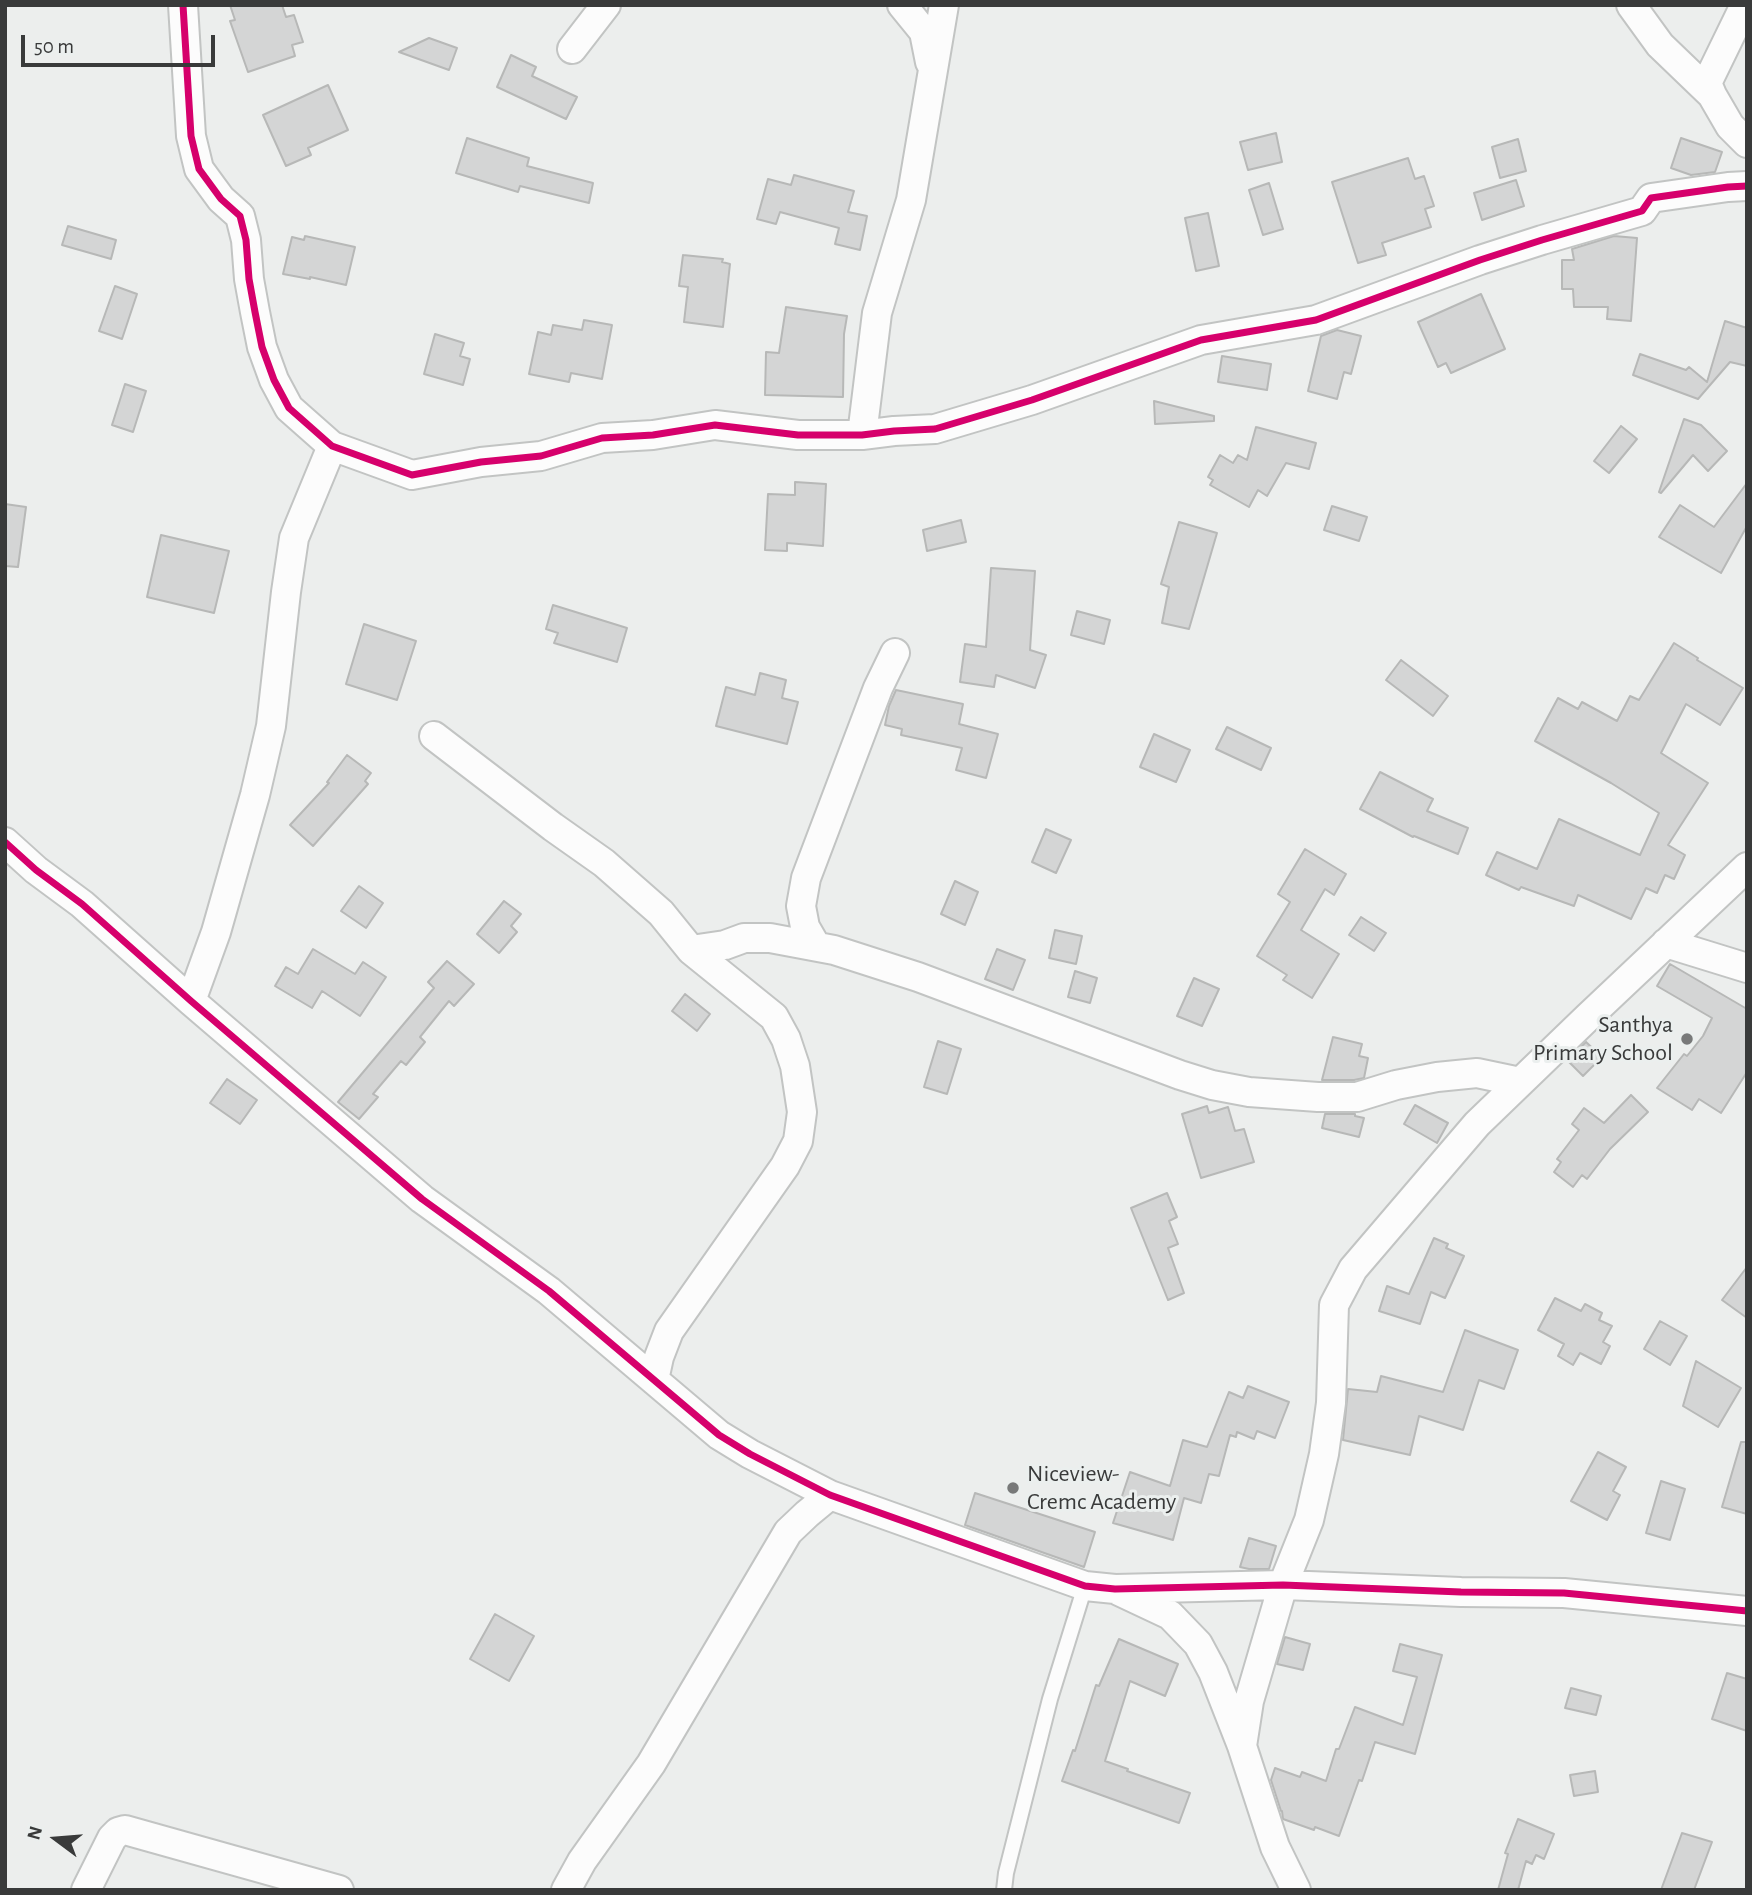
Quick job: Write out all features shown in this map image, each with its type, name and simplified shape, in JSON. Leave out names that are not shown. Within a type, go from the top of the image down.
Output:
[{"type":"street","points":[[183,5],[191,136],[199,169],[220,199],[240,215],[246,240],[254,312],[262,347],[274,380],[289,408],[332,446],[412,475],[541,456],[602,438],[653,435],[715,425],[798,435],[862,435],[935,429],[1032,400],[1200,340],[1316,320],[1480,260],[1642,211],[1651,198],[1728,187],[1747,187]]},
{"type":"street","points":[[572,49],[606,5]]},
{"type":"street","points":[[902,5],[925,32],[932,72]]},
{"type":"street","points":[[862,435],[877,313],[911,200],[944,5]]},
{"type":"street","points":[[1630,5],[1660,45],[1712,95]]},
{"type":"street","points":[[1745,5],[1707,83],[1730,126],[1747,143]]},
{"type":"street","points":[[191,1001],[216,932],[255,795],[271,726],[294,538],[332,446]]},
{"type":"street","points":[[816,946],[805,927],[801,906],[806,878],[878,688],[895,653]]},
{"type":"street","points":[[434,736],[604,863],[661,913],[691,950],[774,1017],[786,1039],[795,1066],[802,1112],[798,1141],[785,1166],[668,1331],[654,1380]]},
{"type":"street","points":[[5,842],[36,870],[82,904],[422,1199],[549,1291],[719,1434],[750,1454],[830,1495],[1085,1586],[1115,1589],[1283,1585],[1564,1593],[1747,1611]]},
{"type":"street","points":[[1242,1745],[1250,1702],[1283,1585],[1309,1520],[1324,1454],[1331,1403],[1334,1305],[1353,1269],[1477,1124],[1747,867]]},
{"type":"street","points":[[691,950],[725,945],[744,938],[770,937],[834,950],[918,977],[1180,1075],[1249,1092],[1357,1097],[1396,1085],[1477,1073],[1520,1082]]},
{"type":"street","points":[[1666,943],[1747,968]]},
{"type":"street","points":[[566,1890],[582,1861],[651,1764],[788,1532],[830,1495]]},
{"type":"street","points":[[1115,1589],[1170,1615],[1198,1643],[1213,1671],[1242,1745],[1275,1847],[1296,1890]]},
{"type":"street","points":[[86,1890],[112,1838],[125,1830],[339,1890]]},
{"type":"lane","points":[[1004,1890],[1050,1699],[1085,1586]]},
{"type":"building","points":[[230,5],[282,5],[286,17],[294,15],[303,42],[292,45],[295,56],[248,72],[230,21],[235,20]]},
{"type":"building","points":[[429,38],[457,48],[449,70],[399,52]]},
{"type":"building","points":[[511,55],[536,67],[532,76],[577,97],[566,119],[497,87]]},
{"type":"building","points":[[328,85],[348,130],[308,148],[311,155],[286,166],[263,115]]},
{"type":"building","points":[[1276,133],[1282,162],[1248,170],[1240,142]]},
{"type":"building","points":[[467,138],[529,158],[527,166],[593,183],[589,203],[520,186],[518,192],[456,173]]},
{"type":"building","points":[[1681,138],[1722,152],[1715,172],[1691,175],[1671,168]]},
{"type":"building","points":[[1518,139],[1526,171],[1500,178],[1492,147]]},
{"type":"building","points":[[1408,158],[1415,179],[1424,176],[1434,206],[1425,209],[1431,227],[1382,243],[1386,255],[1358,263],[1332,182]]},
{"type":"building","points":[[794,175],[854,191],[848,212],[867,216],[860,250],[835,244],[839,228],[780,212],[776,224],[757,219],[768,179],[791,185]]},
{"type":"building","points":[[1516,180],[1524,206],[1482,220],[1474,193]]},
{"type":"building","points":[[1269,183],[1283,229],[1263,235],[1249,190]]},
{"type":"building","points":[[1208,213],[1219,266],[1196,271],[1185,218]]},
{"type":"building","points":[[68,226],[116,240],[111,259],[62,245]]},
{"type":"building","points":[[305,236],[355,247],[346,285],[283,274],[292,237],[304,240]]},
{"type":"building","points":[[1614,236],[1637,238],[1631,321],[1607,319],[1608,307],[1574,307],[1573,289],[1562,289],[1562,260],[1574,260],[1572,249]]},
{"type":"building","points":[[683,255],[723,259],[722,262],[730,264],[723,327],[684,322],[688,287],[679,286]]},
{"type":"building","points":[[115,286],[137,294],[122,339],[99,331]]},
{"type":"building","points":[[1481,294],[1505,349],[1451,373],[1446,363],[1438,367],[1418,322]]},
{"type":"building","points":[[786,307],[847,316],[844,334],[843,397],[765,395],[766,352],[779,353]]},
{"type":"building","points":[[584,320],[612,325],[602,379],[571,373],[569,382],[529,374],[538,332],[551,335],[553,325],[582,330]]},
{"type":"building","points":[[1725,321],[1747,328],[1747,366],[1730,362],[1698,399],[1633,375],[1640,354],[1686,370],[1689,367],[1707,382]]},
{"type":"building","points":[[1337,330],[1361,336],[1351,374],[1344,372],[1337,399],[1308,391],[1321,336]]},
{"type":"building","points":[[435,334],[464,343],[460,356],[470,359],[463,385],[424,374]]},
{"type":"building","points":[[1222,356],[1271,364],[1267,390],[1218,382]]},
{"type":"building","points":[[125,384],[146,391],[133,432],[112,425]]},
{"type":"building","points":[[1154,401],[1214,416],[1214,421],[1155,424]]},
{"type":"building","points":[[1684,419],[1701,425],[1727,451],[1708,471],[1693,455],[1661,493],[1659,492]]},
{"type":"building","points":[[1621,426],[1637,439],[1609,473],[1594,461]]},
{"type":"building","points":[[1256,427],[1316,443],[1309,469],[1286,463],[1267,496],[1258,490],[1249,507],[1210,485],[1213,480],[1208,477],[1220,455],[1233,463],[1238,455],[1247,460]]},
{"type":"building","points":[[795,482],[826,484],[823,546],[787,543],[787,551],[765,550],[768,494],[795,495]]},
{"type":"building","points":[[1747,483],[1747,526],[1721,573],[1659,537],[1680,505],[1714,527]]},
{"type":"building","points":[[5,504],[26,507],[18,567],[5,566]]},
{"type":"building","points":[[1332,506],[1367,517],[1359,541],[1324,530]]},
{"type":"building","points":[[961,520],[966,542],[927,551],[923,530]]},
{"type":"building","points":[[1179,522],[1217,533],[1189,629],[1162,623],[1169,587],[1161,584]]},
{"type":"building","points":[[161,535],[229,551],[214,613],[147,597]]},
{"type":"building","points":[[991,568],[1035,571],[1030,650],[1046,655],[1035,688],[996,675],[994,687],[960,682],[965,644],[986,647]]},
{"type":"building","points":[[553,605],[627,628],[617,662],[554,643],[558,633],[546,629]]},
{"type":"building","points":[[1077,611],[1110,620],[1104,644],[1071,635]]},
{"type":"building","points":[[364,624],[416,641],[397,700],[346,684]]},
{"type":"building","points":[[1674,643],[1743,688],[1720,725],[1686,704],[1661,753],[1708,783],[1668,845],[1685,855],[1674,879],[1665,875],[1657,893],[1646,888],[1631,919],[1578,895],[1574,906],[1521,887],[1519,890],[1486,875],[1497,852],[1537,869],[1559,819],[1640,855],[1659,813],[1535,741],[1558,698],[1578,709],[1582,702],[1617,721],[1630,696],[1639,700]]},
{"type":"building","points":[[1401,660],[1448,696],[1433,716],[1386,680]]},
{"type":"building","points":[[760,673],[786,680],[782,698],[798,702],[787,744],[716,726],[726,687],[755,695]]},
{"type":"building","points":[[896,690],[963,704],[959,724],[998,734],[986,778],[956,770],[962,748],[901,735],[902,729],[885,725]]},
{"type":"building","points":[[1227,727],[1271,748],[1261,770],[1216,749]]},
{"type":"building","points":[[1154,734],[1190,750],[1176,782],[1140,767]]},
{"type":"building","points":[[347,755],[371,773],[365,781],[368,784],[313,846],[290,825],[329,783],[327,782]]},
{"type":"building","points":[[1380,772],[1433,799],[1427,811],[1468,828],[1458,854],[1413,837],[1360,809]]},
{"type":"building","points":[[1046,829],[1071,840],[1056,873],[1032,862]]},
{"type":"building","points":[[1305,849],[1346,874],[1334,895],[1325,889],[1301,930],[1339,954],[1312,998],[1283,980],[1287,975],[1257,956],[1290,902],[1278,894]]},
{"type":"building","points":[[955,881],[978,892],[965,925],[941,914]]},
{"type":"building","points":[[359,886],[383,903],[366,928],[341,911]]},
{"type":"building","points":[[504,901],[521,914],[511,926],[517,932],[499,953],[477,934]]},
{"type":"building","points":[[1361,917],[1386,933],[1374,951],[1349,935]]},
{"type":"building","points":[[1055,930],[1082,936],[1076,964],[1049,958]]},
{"type":"building","points":[[313,949],[355,974],[363,962],[386,977],[360,1016],[322,991],[312,1008],[275,986],[286,967],[298,974]]},
{"type":"building","points":[[997,949],[1025,960],[1013,990],[985,979]]},
{"type":"building","points":[[447,961],[474,984],[454,1006],[449,1001],[420,1037],[425,1042],[406,1065],[401,1061],[373,1094],[378,1097],[359,1119],[338,1102],[434,988],[428,982]]},
{"type":"building","points":[[1670,964],[1747,1009],[1747,1072],[1721,1113],[1699,1099],[1692,1110],[1657,1088],[1684,1054],[1687,1056],[1703,1036],[1712,1018],[1657,986]]},
{"type":"building","points":[[1075,971],[1097,978],[1090,1003],[1068,997]]},
{"type":"building","points":[[1194,978],[1219,989],[1202,1026],[1177,1016]]},
{"type":"building","points":[[685,994],[710,1014],[697,1031],[672,1011]]},
{"type":"building","points":[[1333,1037],[1362,1044],[1359,1056],[1368,1058],[1364,1078],[1322,1080]]},
{"type":"building","points":[[938,1041],[961,1049],[947,1094],[924,1087]]},
{"type":"building","points":[[1586,1042],[1602,1057],[1583,1076],[1567,1060]]},
{"type":"building","points":[[227,1079],[257,1100],[240,1124],[210,1103]]},
{"type":"building","points":[[1631,1095],[1648,1112],[1610,1149],[1587,1179],[1582,1175],[1573,1187],[1554,1172],[1561,1162],[1557,1159],[1579,1130],[1572,1124],[1584,1108],[1604,1123]]},
{"type":"building","points":[[1415,1105],[1448,1123],[1437,1143],[1404,1124]]},
{"type":"building","points":[[1207,1106],[1209,1113],[1228,1107],[1235,1131],[1244,1129],[1254,1162],[1201,1178],[1182,1114]]},
{"type":"building","points":[[1325,1114],[1355,1114],[1364,1118],[1359,1137],[1322,1128]]},
{"type":"building","points":[[1167,1193],[1177,1217],[1169,1221],[1178,1244],[1168,1248],[1184,1293],[1168,1300],[1131,1208]]},
{"type":"building","points":[[1434,1238],[1448,1244],[1446,1248],[1464,1256],[1445,1298],[1431,1292],[1420,1324],[1379,1311],[1387,1286],[1409,1294]]},
{"type":"building","points":[[1747,1267],[1747,1318],[1722,1300]]},
{"type":"building","points":[[1555,1298],[1581,1311],[1585,1304],[1602,1313],[1599,1320],[1612,1326],[1603,1342],[1610,1346],[1601,1364],[1580,1353],[1573,1365],[1558,1356],[1564,1344],[1538,1330]]},
{"type":"building","points":[[1660,1321],[1687,1336],[1670,1365],[1644,1349]]},
{"type":"building","points":[[1465,1330],[1518,1350],[1504,1389],[1479,1380],[1463,1430],[1419,1416],[1410,1455],[1343,1440],[1348,1389],[1377,1392],[1381,1376],[1443,1392]]},
{"type":"building","points":[[1696,1361],[1741,1388],[1718,1427],[1683,1406]]},
{"type":"building","points":[[1248,1386],[1289,1402],[1275,1438],[1257,1431],[1254,1439],[1237,1432],[1236,1437],[1230,1435],[1219,1476],[1209,1474],[1201,1503],[1184,1498],[1173,1540],[1113,1523],[1130,1472],[1170,1486],[1183,1440],[1207,1447],[1229,1392],[1243,1398]]},
{"type":"building","points":[[1741,1442],[1747,1442],[1747,1514],[1722,1507]]},
{"type":"building","points":[[1598,1452],[1626,1467],[1613,1491],[1620,1495],[1607,1520],[1571,1501]]},
{"type":"building","points":[[1661,1481],[1685,1489],[1670,1540],[1646,1533]]},
{"type":"building","points":[[975,1493],[1095,1532],[1084,1567],[965,1525]]},
{"type":"building","points":[[1249,1538],[1276,1546],[1269,1569],[1240,1567]]},
{"type":"building","points":[[495,1614],[534,1636],[509,1681],[470,1659]]},
{"type":"building","points":[[1285,1637],[1310,1644],[1303,1670],[1277,1664]]},
{"type":"building","points":[[1119,1639],[1178,1664],[1165,1696],[1130,1681],[1105,1761],[1190,1793],[1179,1823],[1062,1781],[1073,1750],[1075,1751],[1096,1685],[1099,1686]]},
{"type":"building","points":[[1400,1644],[1442,1655],[1415,1754],[1375,1742],[1339,1836],[1283,1819],[1271,1780],[1275,1768],[1300,1777],[1302,1772],[1326,1781],[1336,1749],[1339,1749],[1355,1707],[1403,1725],[1417,1677],[1393,1671]]},
{"type":"building","points":[[1727,1673],[1747,1679],[1747,1731],[1712,1719]]},
{"type":"building","points":[[1571,1688],[1601,1696],[1596,1715],[1565,1708]]},
{"type":"building","points":[[1595,1771],[1598,1792],[1574,1796],[1570,1775]]},
{"type":"building","points":[[1518,1819],[1554,1834],[1544,1859],[1536,1855],[1532,1864],[1526,1861],[1518,1890],[1498,1890],[1508,1854],[1505,1853]]},
{"type":"building","points":[[1682,1833],[1712,1842],[1694,1890],[1661,1890]]},
{"type":"cycle path","points":[[183,5],[191,136],[199,169],[221,199],[240,216],[262,347],[274,380],[289,408],[332,446],[412,475],[481,462],[541,456],[602,438],[653,435],[715,425],[798,435],[862,435],[935,429],[1032,400],[1201,340],[1316,320],[1480,260],[1642,211],[1651,198],[1747,186]]},
{"type":"cycle path","points":[[5,842],[36,870],[82,904],[422,1199],[549,1291],[719,1435],[830,1495],[1085,1586],[1115,1589],[1283,1585],[1564,1593],[1747,1611]]},
{"type":"place","name":"Santhya Primary School","points":[[1687,1039]]},
{"type":"place","name":"Niceview- Cremc Academy","points":[[1013,1488]]}]
